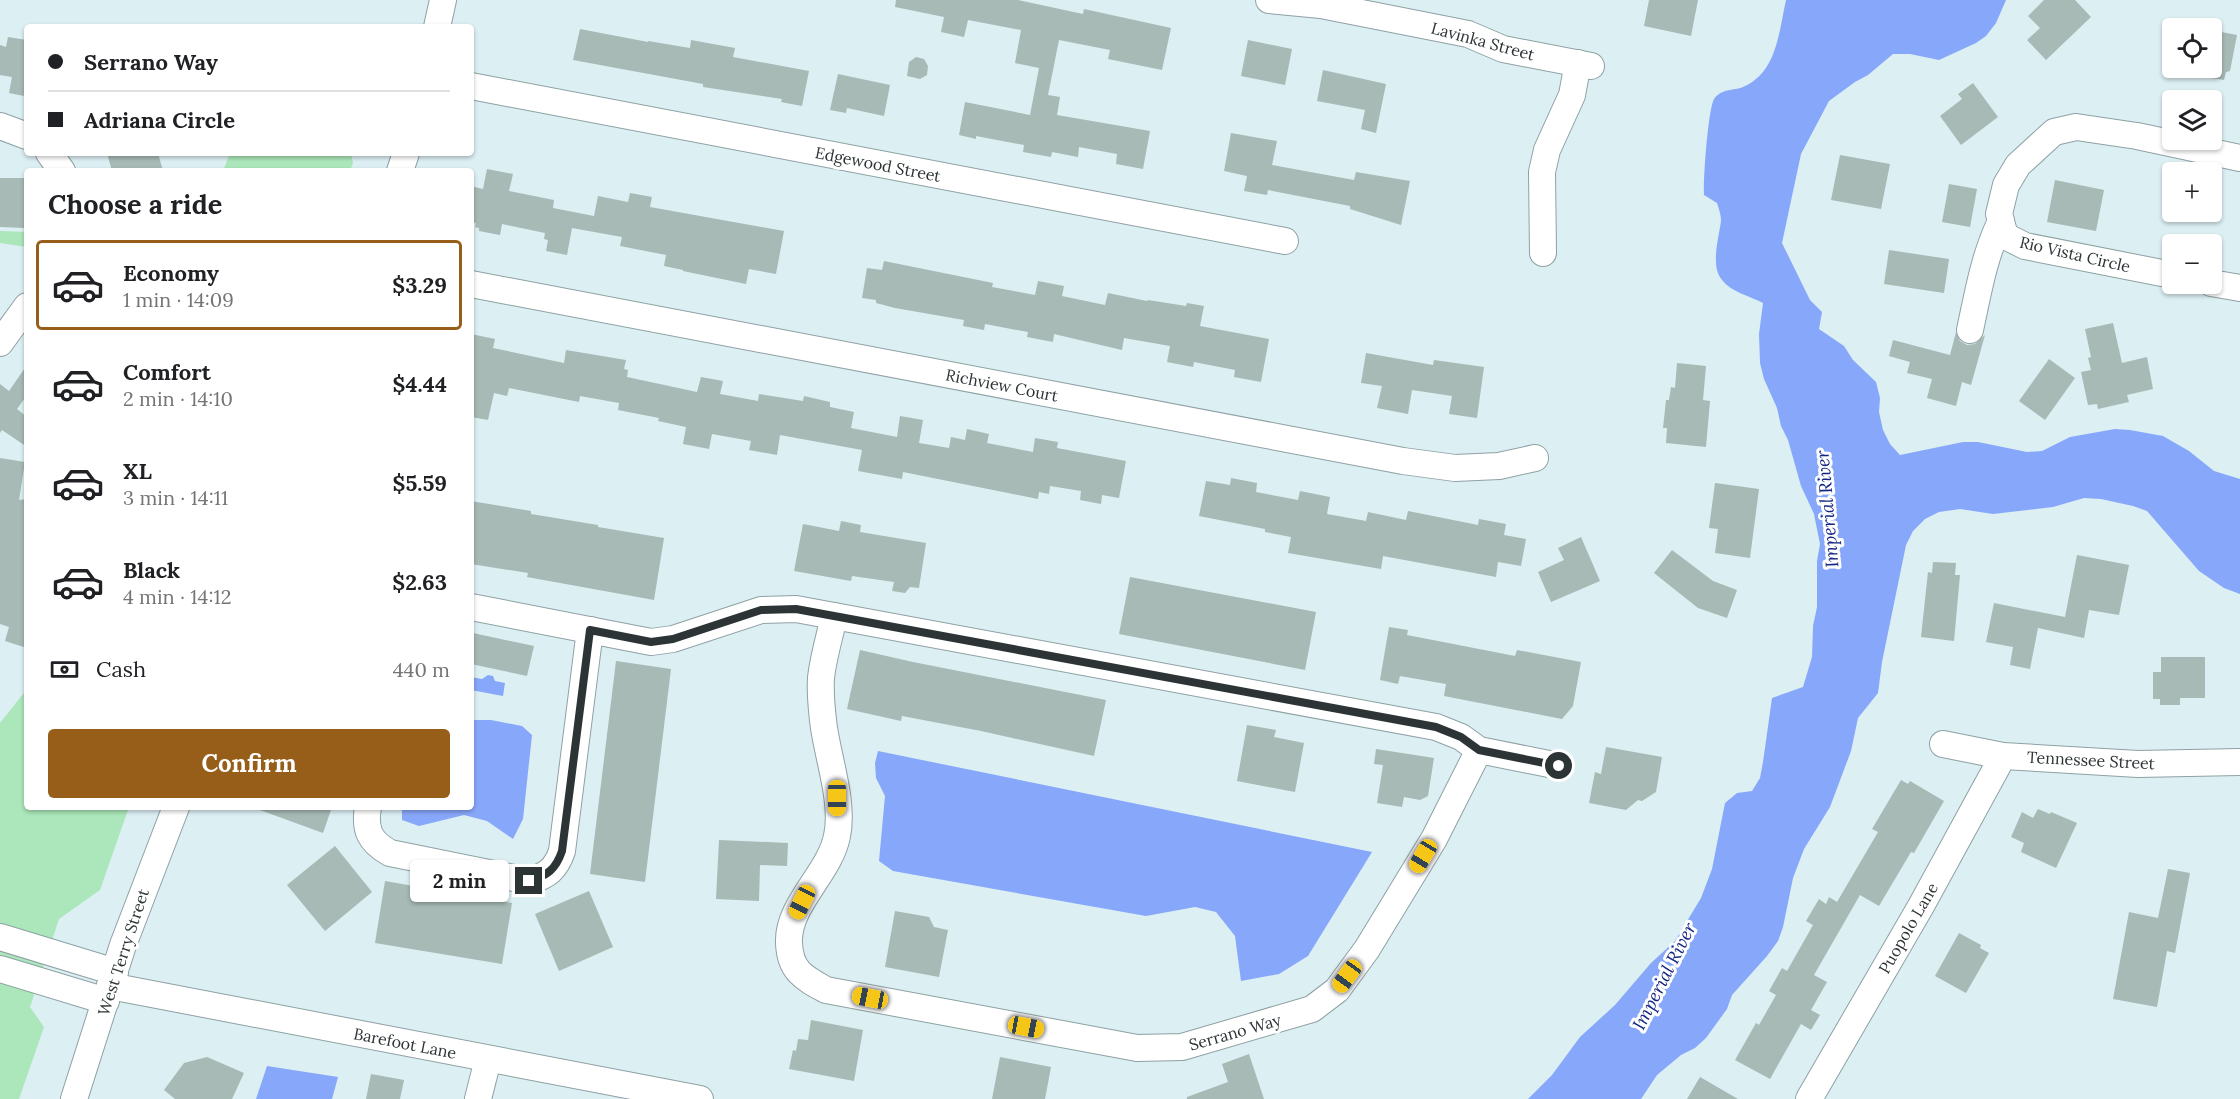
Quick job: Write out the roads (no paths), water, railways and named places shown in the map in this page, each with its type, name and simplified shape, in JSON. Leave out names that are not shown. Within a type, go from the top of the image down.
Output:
[{"type":"street","points":[[438,24],[443,0]]},
{"type":"street","name":"Lavinka Street","points":[[1269,0],[1322,5],[1468,34],[1503,49],[1584,65],[1547,150],[1542,172],[1543,254]]},
{"type":"street","name":"Edgewood Street","points":[[474,88],[1285,241]]},
{"type":"street","points":[[0,126],[24,135]]},
{"type":"street","name":"Rio Vista Circle","points":[[2162,273],[2025,246],[2005,236],[1999,214],[2006,185],[2018,165],[2054,132],[2076,127],[2137,136],[2240,158]]},
{"type":"street","points":[[1970,330],[1985,261],[2001,221]]},
{"type":"street","name":"Richview Court","points":[[474,285],[1403,461],[1455,468],[1499,466],[1535,458]]},
{"type":"street","points":[[2222,285],[2240,288]]},
{"type":"street","points":[[0,344],[24,310]]},
{"type":"street","points":[[474,608],[651,642],[673,639],[761,610],[796,609],[1436,727],[1461,737],[1479,750],[1559,766]]},
{"type":"street","name":"Serrano Way","points":[[834,616],[821,678],[824,726],[837,798],[838,836],[830,855],[793,921],[788,942],[792,961],[802,976],[826,990],[1137,1048],[1182,1047],[1312,1009],[1337,990],[1367,949],[1434,839],[1479,750]]},
{"type":"street","points":[[368,810],[366,821],[370,836],[379,847],[390,853],[529,881],[550,873],[562,851],[590,630]]},
{"type":"street","name":"Tennessee Street","points":[[1943,744],[2003,756],[2138,764],[2240,762]]},
{"type":"street","name":"Puopolo Lane","points":[[1809,1099],[1921,906],[2003,756]]},
{"type":"street","name":"West Terry Street","points":[[74,1099],[150,871],[175,810]]},
{"type":"street","points":[[0,937],[110,986]]},
{"type":"street","points":[[0,969],[110,986]]},
{"type":"street","name":"Barefoot Lane","points":[[110,986],[700,1099]]},
{"type":"street","points":[[478,1099],[488,1059]]},
{"type":"water","name":"Imperial River","points":[[1786,0],[2006,0],[1996,23],[1986,36],[1976,43],[1939,60],[1910,54],[1893,54],[1868,75],[1829,101],[1801,154],[1782,243],[1810,300],[1822,312],[1819,329],[1844,346],[1853,360],[1876,382],[1883,430],[1890,444],[1900,455],[1963,442],[1978,442],[2027,452],[2042,451],[2070,437],[2115,429],[2163,436],[2189,451],[2214,471],[2240,479],[2240,594],[2224,588],[2199,571],[2147,511],[2133,506],[2084,498],[2053,507],[1993,514],[1960,509],[1939,512],[1925,519],[1913,531],[1906,545],[1882,662],[1878,693],[1858,718],[1851,751],[1830,807],[1804,849],[1793,878],[1778,941],[1732,995],[1727,1009],[1706,1038],[1657,1075],[1641,1099],[1528,1099],[1552,1075],[1580,1037],[1615,1005],[1651,963],[1675,941],[1701,898],[1712,869],[1725,803],[1737,793],[1752,791],[1760,778],[1772,698],[1803,687],[1812,657],[1820,544],[1814,514],[1801,486],[1788,440],[1760,363],[1759,334],[1763,303],[1730,288],[1718,274],[1716,259],[1720,214],[1717,203],[1704,195],[1708,131],[1714,99],[1724,91],[1743,87],[1754,81],[1763,72],[1775,50]]},
{"type":"water","points":[[488,675],[493,676],[495,681],[505,683],[503,696],[474,691],[474,678],[482,679]]},
{"type":"water","points":[[474,720],[491,720],[522,726],[532,735],[523,819],[513,839],[487,821],[464,815],[419,826],[402,820],[402,810],[474,810]]},
{"type":"water","points":[[878,751],[1372,852],[1308,956],[1279,974],[1241,981],[1235,936],[1216,912],[1195,907],[1146,916],[893,871],[879,861],[885,796],[876,778],[875,763]]},
{"type":"water","points":[[267,1066],[338,1077],[332,1099],[256,1099]]}]
